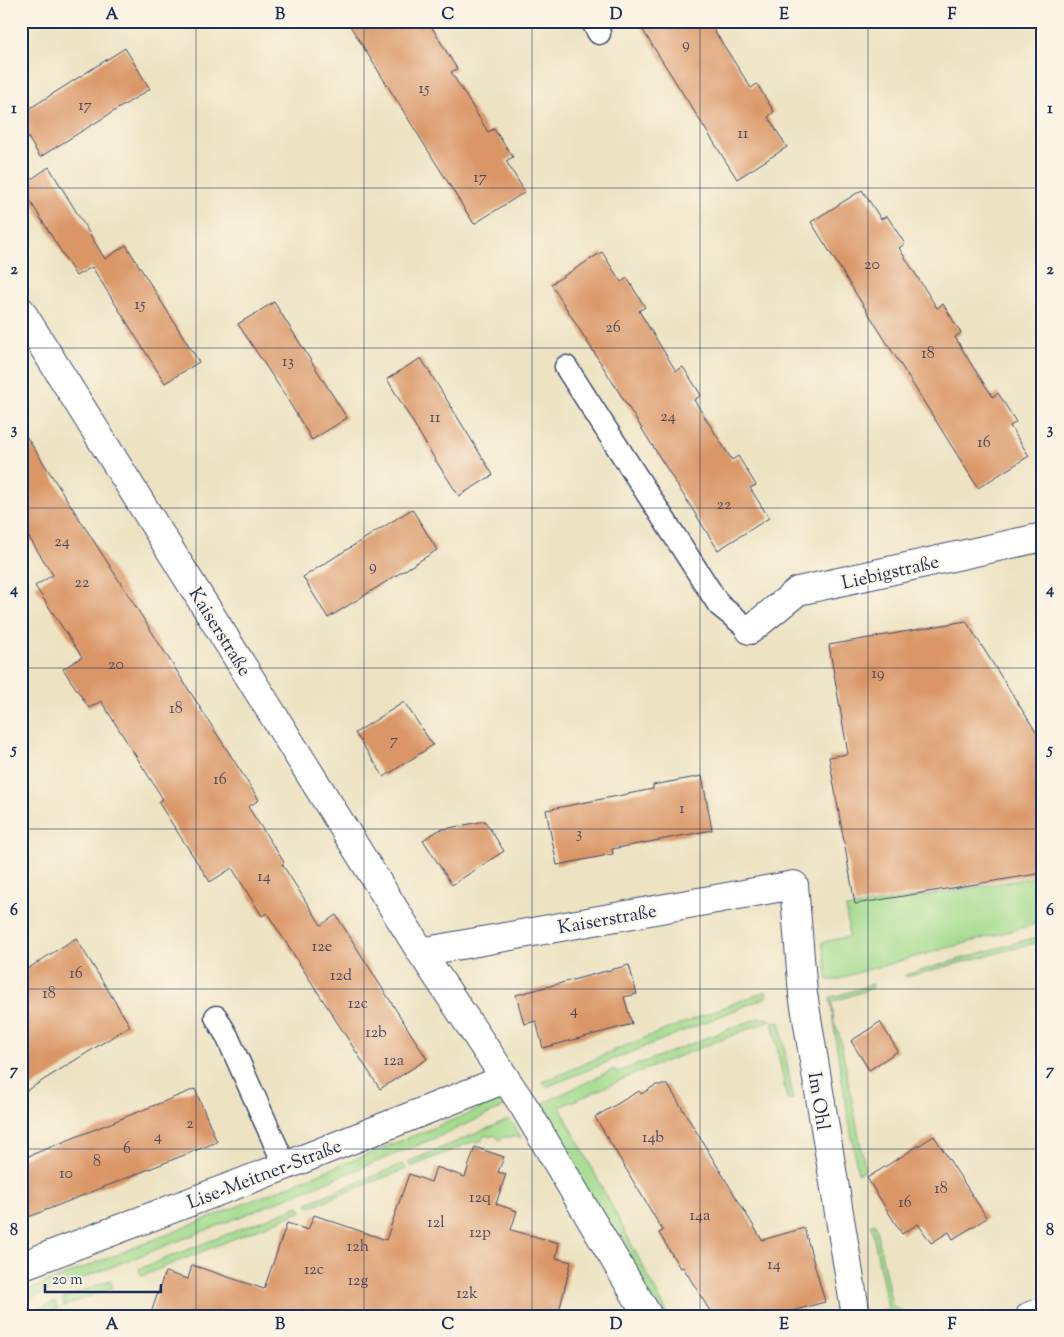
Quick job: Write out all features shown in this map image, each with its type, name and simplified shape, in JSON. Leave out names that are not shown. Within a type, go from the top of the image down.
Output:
[{"type":"street","name":"Kaiserstraße","points":[[24,323],[420,952],[525,1108],[648,1316]]},
{"type":"street","name":"Liebigstraße","points":[[750,630],[798,591],[1043,537]]},
{"type":"street","name":"Kaiserstraße","points":[[420,952],[794,884]]},
{"type":"street","name":"Im Ohl","points":[[794,884],[803,994],[856,1316]]},
{"type":"street","name":"Lise-Meitner-Straße","points":[[21,1266],[285,1166],[505,1078]]},
{"type":"street","points":[[1030,1316],[1043,1312]]},
{"type":"lane","points":[[566,367],[719,605],[750,630]]},
{"type":"lane","points":[[216,1017],[228,1036],[285,1166]]},
{"type":"green space","points":[[1043,876],[1043,922],[836,980],[828,980],[822,942],[849,937],[846,908]]},
{"type":"green space","points":[[1043,935],[1043,941],[906,977],[905,975]]},
{"type":"green space","points":[[873,984],[873,988],[832,1002],[834,1024],[839,1033],[865,1169],[858,1174],[838,1056],[830,997]]},
{"type":"green space","points":[[766,991],[767,997],[546,1087],[543,1082],[629,1044]]},
{"type":"green space","points":[[760,1018],[771,1020],[644,1070],[560,1107],[669,1316],[656,1316],[535,1107],[614,1069],[616,1073]]},
{"type":"green space","points":[[772,1021],[780,1022],[793,1099],[787,1100]]},
{"type":"green space","points":[[514,1092],[520,1100],[440,1136],[21,1302],[21,1293],[478,1110]]},
{"type":"green space","points":[[510,1119],[521,1137],[503,1137],[499,1140],[494,1135],[490,1137],[485,1135],[482,1140],[476,1143],[474,1141],[411,1167],[408,1162]]},
{"type":"green space","points":[[403,1164],[406,1169],[309,1207],[307,1203]]},
{"type":"green space","points":[[299,1206],[302,1211],[142,1276],[139,1269]]},
{"type":"green space","points":[[875,1223],[892,1305],[907,1315],[909,1314],[909,1316],[873,1316],[888,1308],[871,1224]]},
{"type":"green space","points":[[110,1280],[113,1287],[65,1306],[62,1299]]},
{"type":"green space","points":[[55,1302],[57,1309],[40,1316],[21,1316]]},
{"type":"building","points":[[347,21],[428,21],[457,69],[451,72],[488,132],[494,129],[513,157],[506,161],[525,192],[474,224]]},
{"type":"building","points":[[637,21],[708,21],[751,88],[757,84],[774,112],[768,117],[787,147],[737,179]]},
{"type":"building","points":[[125,48],[150,89],[40,157],[21,126],[21,114]]},
{"type":"building","points":[[49,167],[105,259],[126,245],[199,362],[165,383],[92,267],[76,276],[21,186]]},
{"type":"building","points":[[862,190],[881,219],[887,216],[905,244],[899,248],[937,308],[943,304],[961,333],[955,337],[973,367],[993,397],[998,393],[1016,422],[1010,426],[1029,456],[978,488],[811,222]]},
{"type":"building","points":[[602,252],[621,282],[627,278],[645,307],[639,311],[676,371],[683,367],[701,395],[694,400],[732,460],[738,456],[756,485],[750,488],[769,518],[718,550],[551,284]]},
{"type":"building","points":[[274,302],[347,418],[312,440],[238,324]]},
{"type":"building","points":[[421,358],[493,475],[459,496],[387,379]]},
{"type":"building","points":[[21,428],[259,800],[248,807],[284,862],[282,864],[321,925],[336,915],[427,1059],[380,1089],[267,913],[262,916],[232,868],[210,882],[158,802],[163,799],[101,701],[89,708],[63,669],[82,657],[35,586],[53,575],[21,525]]},
{"type":"building","points":[[412,509],[437,550],[328,618],[303,577]]},
{"type":"building","points":[[966,621],[1043,743],[1043,873],[855,904],[829,757],[848,754],[829,645]]},
{"type":"building","points":[[404,702],[433,745],[384,777],[355,733]]},
{"type":"building","points":[[702,776],[712,830],[612,849],[613,854],[557,865],[546,810],[653,789],[653,785]]},
{"type":"building","points":[[485,821],[504,851],[452,885],[423,840],[439,830]]},
{"type":"building","points":[[76,938],[130,1026],[21,1094],[21,973]]},
{"type":"building","points":[[629,965],[637,994],[624,997],[632,1024],[543,1048],[536,1021],[524,1024],[516,995]]},
{"type":"building","points":[[880,1022],[898,1051],[869,1070],[851,1041]]},
{"type":"building","points":[[656,1085],[668,1085],[762,1240],[804,1228],[825,1302],[774,1316],[713,1316],[683,1267],[680,1268],[659,1233],[663,1231],[595,1117],[639,1091],[641,1094]]},
{"type":"building","points":[[195,1089],[217,1142],[21,1220],[21,1159]]},
{"type":"building","points":[[934,1136],[987,1218],[953,1239],[949,1232],[931,1243],[918,1224],[902,1234],[867,1178]]},
{"type":"building","points":[[475,1147],[504,1157],[498,1172],[506,1174],[496,1204],[517,1211],[511,1230],[559,1243],[556,1258],[571,1262],[558,1316],[150,1316],[165,1272],[188,1279],[192,1265],[264,1289],[287,1223],[308,1230],[314,1215],[386,1240],[409,1174],[431,1182],[436,1167],[465,1177]]}]
